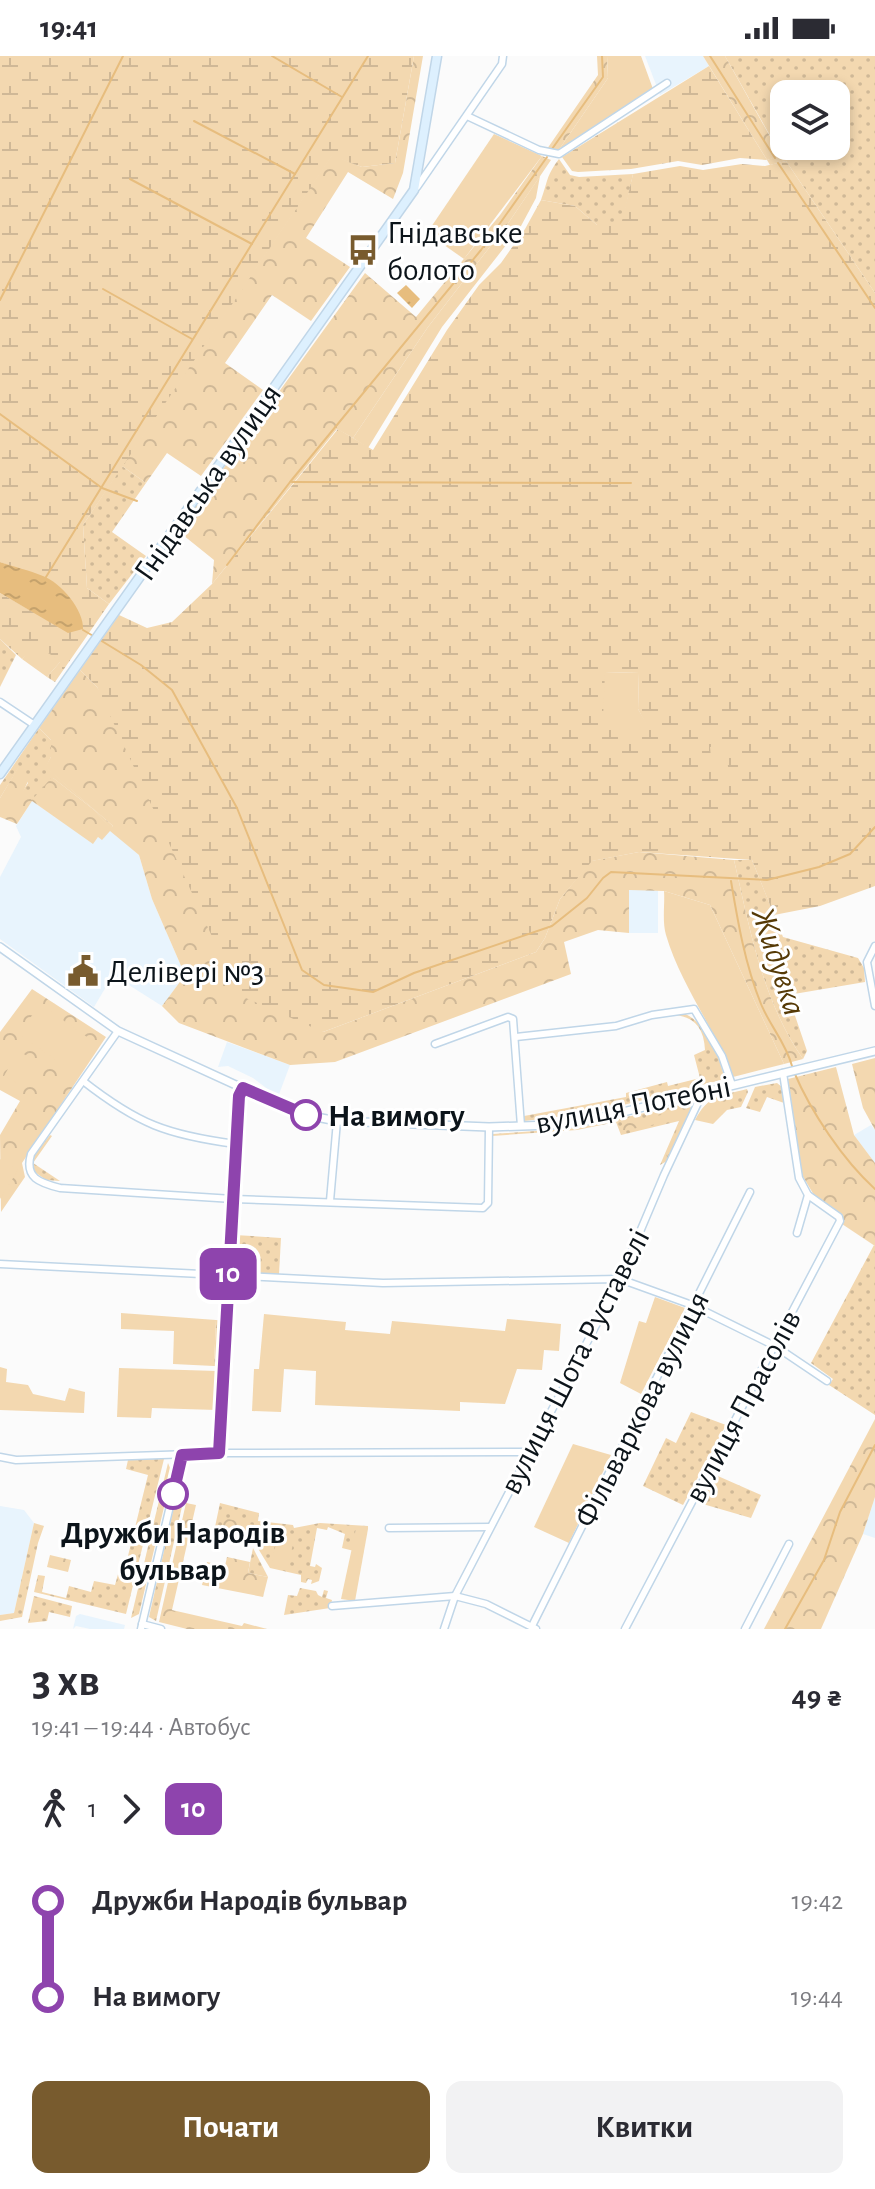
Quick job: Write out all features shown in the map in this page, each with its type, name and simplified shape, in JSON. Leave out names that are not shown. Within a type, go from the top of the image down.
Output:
[{"type":"main road","name":"Гнідавська вулиця","points":[[0,774],[414,190],[437,56]]},
{"type":"street","name":"Гнідавська вулиця","points":[[414,190],[502,64],[503,56]]},
{"type":"street","points":[[467,116],[539,150],[559,154],[667,83]]},
{"type":"street","points":[[0,702],[33,724]]},
{"type":"street","points":[[875,946],[867,962],[875,1006]]},
{"type":"street","name":"вулиця Потебні","points":[[0,947],[118,1031],[286,1108],[337,1121],[489,1127],[590,1120],[875,1051]]},
{"type":"street","points":[[516,1037],[616,1026],[652,1015],[694,1009],[722,1056],[732,1085]]},
{"type":"street","points":[[435,1044],[510,1017],[514,1020],[521,1126]]},
{"type":"street","points":[[118,1031],[31,1154],[28,1165],[35,1178],[46,1185],[233,1199],[483,1208],[488,1203],[489,1127]]},
{"type":"street","points":[[786,1073],[799,1178],[808,1195],[797,1233]]},
{"type":"street","points":[[83,1081],[120,1110],[151,1126],[180,1135],[236,1144]]},
{"type":"street","points":[[219,1453],[239,1096],[243,1088]]},
{"type":"street","name":"вулиця Шота Руставелі","points":[[444,1629],[455,1596],[620,1279],[703,1092]]},
{"type":"street","points":[[330,1201],[337,1121]]},
{"type":"street","name":"Фільваркова вулиця","points":[[534,1628],[750,1192]]},
{"type":"street","name":"вулиця Прасолів","points":[[625,1629],[840,1221],[839,1217],[808,1195]]},
{"type":"street","points":[[0,1264],[383,1283],[620,1279],[692,1305],[775,1346],[827,1381]]},
{"type":"street","points":[[0,1457],[16,1460],[219,1453],[530,1452]]},
{"type":"street","points":[[161,1629],[142,1627],[182,1455]]},
{"type":"street","points":[[389,1528],[490,1527]]},
{"type":"street","points":[[745,1629],[789,1544]]},
{"type":"street","points":[[332,1606],[455,1596],[486,1604],[534,1628]]},
{"type":"shaded area","points":[[645,56],[703,56],[709,66],[660,95]]},
{"type":"shaded area","points":[[32,801],[93,843],[110,830],[139,855],[152,899],[185,975],[162,1006],[113,975],[94,1007],[0,939],[0,877],[21,837],[16,826]]},
{"type":"shaded area","points":[[629,890],[658,890],[658,933],[629,933]]},
{"type":"shaded area","points":[[227,1042],[290,1065],[278,1097],[253,1078],[228,1066],[218,1067]]},
{"type":"shaded area","points":[[871,1125],[875,1130],[875,1163],[854,1135]]},
{"type":"shaded area","points":[[875,1497],[875,1538],[863,1534]]},
{"type":"shaded area","points":[[0,1506],[24,1510],[34,1523],[14,1613],[0,1615]]},
{"type":"shaded area","points":[[80,1614],[125,1625],[124,1629],[76,1626],[73,1629],[76,1616]]},
{"type":"green space","points":[[0,56],[414,56],[395,163],[362,167],[332,156],[83,525],[87,588],[109,604],[55,682],[47,677],[60,662],[28,653],[22,659],[0,639],[0,593],[33,612],[18,569],[0,562]]},
{"type":"green space","points":[[414,56],[423,56],[403,173],[393,199],[348,172],[306,238],[350,267],[311,321],[272,295],[225,363],[263,390],[201,476],[167,453],[146,483],[122,466],[332,155],[362,167],[395,163]]},
{"type":"green space","points":[[597,56],[607,56],[608,78],[558,151],[547,149],[598,75]]},
{"type":"green space","points":[[607,56],[641,56],[653,89],[558,151],[608,78]]},
{"type":"green space","points":[[703,56],[725,56],[770,136],[770,159],[767,160]]},
{"type":"green space","points":[[725,56],[875,56],[875,293],[786,161],[770,165],[767,160],[850,160],[850,80],[770,80],[770,136]]},
{"type":"green space","points":[[709,66],[767,160],[740,158],[702,165],[678,161],[631,169],[578,172],[572,171],[562,157]]},
{"type":"green space","points":[[494,134],[542,156],[464,259],[427,233]]},
{"type":"green space","points":[[542,156],[551,160],[509,222],[428,327],[353,438],[337,429],[212,584],[214,560],[178,531],[365,273],[416,317],[500,215]]},
{"type":"green space","points":[[559,159],[570,175],[579,177],[633,174],[622,225],[597,225],[575,206],[541,200],[549,174]]},
{"type":"green space","points":[[786,161],[875,293],[875,886],[820,906],[774,915],[752,860],[639,852],[592,861],[560,899],[545,938],[536,952],[323,1032],[239,995],[97,687],[80,670],[119,615],[147,628],[172,622],[212,584],[338,429],[373,450],[447,330],[479,285],[501,263],[541,200],[575,206],[597,225],[621,225],[633,174],[680,166],[703,170],[742,164],[765,166]],"holes":[[[605,672],[639,673],[638,709],[647,726]]]},
{"type":"green space","points":[[540,176],[536,198],[521,226],[442,327],[368,448],[353,438],[428,327],[509,222]]},
{"type":"green space","points":[[122,466],[146,483],[112,532],[146,556],[109,604],[87,588],[83,525]]},
{"type":"green space","points":[[0,639],[16,655],[0,687]]},
{"type":"green space","points":[[27,653],[48,653],[61,661],[47,677],[22,659]]},
{"type":"green space","points":[[80,670],[97,687],[323,1032],[536,952],[545,938],[560,899],[591,861],[639,852],[734,860],[767,988],[803,1059],[784,1064],[710,905],[664,891],[629,890],[629,933],[598,930],[564,942],[571,974],[335,1062],[290,1065],[179,1023],[162,1006],[185,975],[152,899],[139,855],[110,831],[102,840],[98,837],[93,844],[32,801],[17,824],[0,817],[0,798],[19,766],[29,779],[23,792],[32,800],[52,777],[93,809],[111,828],[113,826],[45,767],[51,757],[51,740],[39,728]]},
{"type":"green space","points":[[605,672],[639,673],[638,709],[648,726],[621,730],[603,718]]},
{"type":"green space","points":[[39,728],[51,740],[51,757],[46,767],[113,826],[111,829],[93,809],[53,778],[32,801],[22,792],[28,783],[19,767],[0,798],[0,785]]},
{"type":"green space","points":[[726,746],[729,777],[713,778],[710,747]]},
{"type":"green space","points":[[734,860],[752,860],[783,937],[858,958],[864,968],[865,982],[788,995],[807,1051],[803,1059],[767,988]]},
{"type":"green space","points":[[664,891],[710,905],[784,1064],[733,1077],[672,954],[665,930]]},
{"type":"green space","points":[[32,989],[106,1037],[22,1163],[25,1177],[1,1212],[0,1135],[20,1101],[0,1090],[0,1032]]},
{"type":"green space","points":[[40,1004],[97,1044],[76,1074],[19,1034]]},
{"type":"green space","points":[[683,1013],[691,1017],[705,1032],[725,1079],[592,1113],[524,1121],[524,1116],[626,1097],[626,1093],[667,1082],[668,1086],[700,1078],[694,1055],[705,1050],[699,1028],[690,1019],[668,1015]]},
{"type":"green space","points":[[18,1051],[33,1059],[19,1084],[4,1076]]},
{"type":"green space","points":[[875,1058],[875,1130],[863,1108],[852,1064]]},
{"type":"green space","points":[[836,1067],[854,1135],[875,1163],[875,1246],[842,1224],[842,1217],[814,1195],[802,1175],[788,1079]]},
{"type":"green space","points":[[777,1083],[782,1087],[784,1103],[767,1097],[760,1112],[746,1108],[755,1087]]},
{"type":"green space","points":[[747,1089],[741,1107],[727,1110],[713,1124],[695,1120],[711,1101]]},
{"type":"green space","points":[[710,1101],[724,1106],[722,1113],[713,1121],[701,1116]]},
{"type":"green space","points":[[690,1105],[692,1113],[667,1161],[660,1165],[679,1121],[621,1135],[616,1122],[577,1130],[492,1136],[577,1128]]},
{"type":"green space","points":[[682,1113],[685,1124],[664,1162],[681,1119],[622,1131],[621,1126],[629,1121]]},
{"type":"green space","points":[[50,1135],[33,1163],[60,1181],[46,1180],[32,1170],[32,1164],[35,1155]]},
{"type":"green space","points":[[0,1159],[18,1170],[0,1199]]},
{"type":"green space","points":[[235,1235],[281,1238],[279,1274],[233,1272]]},
{"type":"green space","points":[[874,1245],[875,1415],[829,1385],[833,1379],[811,1363]]},
{"type":"green space","points":[[655,1297],[685,1308],[641,1394],[620,1383],[639,1321],[646,1323]]},
{"type":"green space","points":[[121,1313],[216,1320],[214,1366],[173,1364],[174,1331],[121,1329]]},
{"type":"green space","points":[[264,1314],[346,1322],[345,1330],[390,1334],[392,1321],[505,1331],[507,1319],[561,1324],[559,1351],[544,1350],[542,1370],[517,1369],[505,1404],[460,1402],[460,1411],[315,1405],[316,1371],[284,1369],[281,1412],[252,1411],[254,1369],[259,1369]]},
{"type":"green space","points":[[216,1320],[223,1321],[221,1366],[214,1366]]},
{"type":"green space","points":[[0,1367],[7,1369],[6,1382],[28,1385],[33,1394],[65,1401],[69,1388],[85,1392],[84,1413],[0,1410]]},
{"type":"green space","points":[[119,1368],[217,1371],[216,1410],[152,1408],[151,1418],[117,1417]]},
{"type":"green space","points":[[691,1412],[726,1425],[683,1505],[643,1486],[666,1438],[676,1443]]},
{"type":"green space","points":[[875,1419],[875,1497],[863,1534],[821,1629],[764,1629]]},
{"type":"green space","points":[[573,1444],[611,1455],[569,1543],[534,1527]]},
{"type":"green space","points":[[164,1459],[126,1614],[34,1592],[38,1575],[45,1576],[42,1592],[66,1598],[69,1586],[91,1592],[94,1581],[115,1585],[120,1567],[125,1568],[148,1475],[126,1469],[128,1460]]},
{"type":"green space","points":[[168,1463],[172,1473],[139,1614],[131,1618]]},
{"type":"green space","points":[[711,1473],[761,1495],[751,1518],[696,1502]]},
{"type":"green space","points":[[175,1502],[183,1502],[156,1621],[149,1617]]},
{"type":"green space","points":[[186,1503],[196,1505],[172,1610],[267,1629],[187,1629],[159,1622]]},
{"type":"green space","points":[[220,1503],[259,1513],[258,1521],[293,1525],[294,1528],[320,1523],[368,1526],[368,1529],[356,1530],[354,1551],[342,1548],[345,1534],[328,1527],[327,1530],[317,1528],[310,1566],[315,1567],[316,1564],[322,1568],[319,1581],[311,1584],[312,1580],[308,1579],[306,1583],[301,1582],[301,1575],[270,1568],[254,1542],[217,1533],[215,1527]]},
{"type":"green space","points":[[224,1518],[255,1525],[251,1539],[220,1532]]},
{"type":"green space","points":[[34,1523],[44,1526],[22,1617],[0,1621],[0,1615],[14,1613]]},
{"type":"green space","points":[[356,1529],[368,1529],[355,1601],[341,1599]]},
{"type":"green space","points":[[278,1535],[294,1538],[288,1569],[271,1565]]},
{"type":"green space","points":[[253,1548],[268,1577],[248,1573]]},
{"type":"green space","points":[[50,1555],[71,1560],[68,1572],[47,1567]]},
{"type":"green space","points":[[227,1557],[250,1562],[248,1573],[268,1577],[263,1597],[202,1585],[207,1562],[225,1566]]},
{"type":"green space","points":[[300,1588],[316,1591],[322,1597],[324,1590],[328,1591],[326,1598],[332,1600],[330,1608],[284,1615],[288,1595],[297,1596]]},
{"type":"green space","points":[[34,1596],[72,1606],[70,1617],[49,1612],[47,1621],[28,1623]]},
{"type":"green space","points":[[171,1611],[229,1624],[228,1629],[198,1629],[168,1622]]},
{"type":"water","points":[[406,285],[420,299],[412,308],[397,293]]},
{"type":"water","points":[[0,562],[38,574],[57,585],[76,606],[83,629],[68,633],[0,593]]},
{"type":"waterway","points":[[0,300],[123,56]]},
{"type":"waterway","points":[[272,56],[342,97]]},
{"type":"waterway","points":[[46,577],[368,56]]},
{"type":"waterway","points":[[552,149],[603,77],[602,56]]},
{"type":"waterway","name":"Жидувка","points":[[710,56],[770,150]]},
{"type":"waterway","points":[[194,121],[295,174]]},
{"type":"waterway","points":[[227,565],[290,482],[481,250],[547,157]]},
{"type":"waterway","name":"Жидувка","points":[[778,163],[875,308]]},
{"type":"waterway","points":[[130,179],[252,244]]},
{"type":"waterway","points":[[103,289],[192,339]]},
{"type":"waterway","points":[[0,414],[102,488],[137,501]]},
{"type":"waterway","points":[[292,482],[631,483]]},
{"type":"waterway","points":[[83,630],[95,637]]},
{"type":"waterway","points":[[100,640],[141,665],[172,690],[237,808],[302,970],[324,985],[373,992],[414,973],[552,926],[587,898],[611,872],[767,880],[819,867],[850,854],[875,827]]},
{"type":"waterway","name":"Жидувка","points":[[731,881],[755,989],[792,1066]]},
{"type":"waterway","name":"Жидувка","points":[[794,1072],[829,1135],[875,1189]]},
{"type":"waterway","name":"Жидувка","points":[[785,1629],[824,1560],[840,1512],[875,1445]]},
{"type":"bus line","name":"10","points":[[173,1494],[182,1455],[219,1453],[239,1096],[243,1088],[306,1115]]},
{"type":"place","name":"Гнідавське болото","points":[[363,250]]},
{"type":"place","name":"Делівері №3","points":[[83,971]]},
{"type":"place","name":"На вимогу","points":[[306,1115]]},
{"type":"place","name":"Дружби Народів бульвар","points":[[173,1494]]}]
